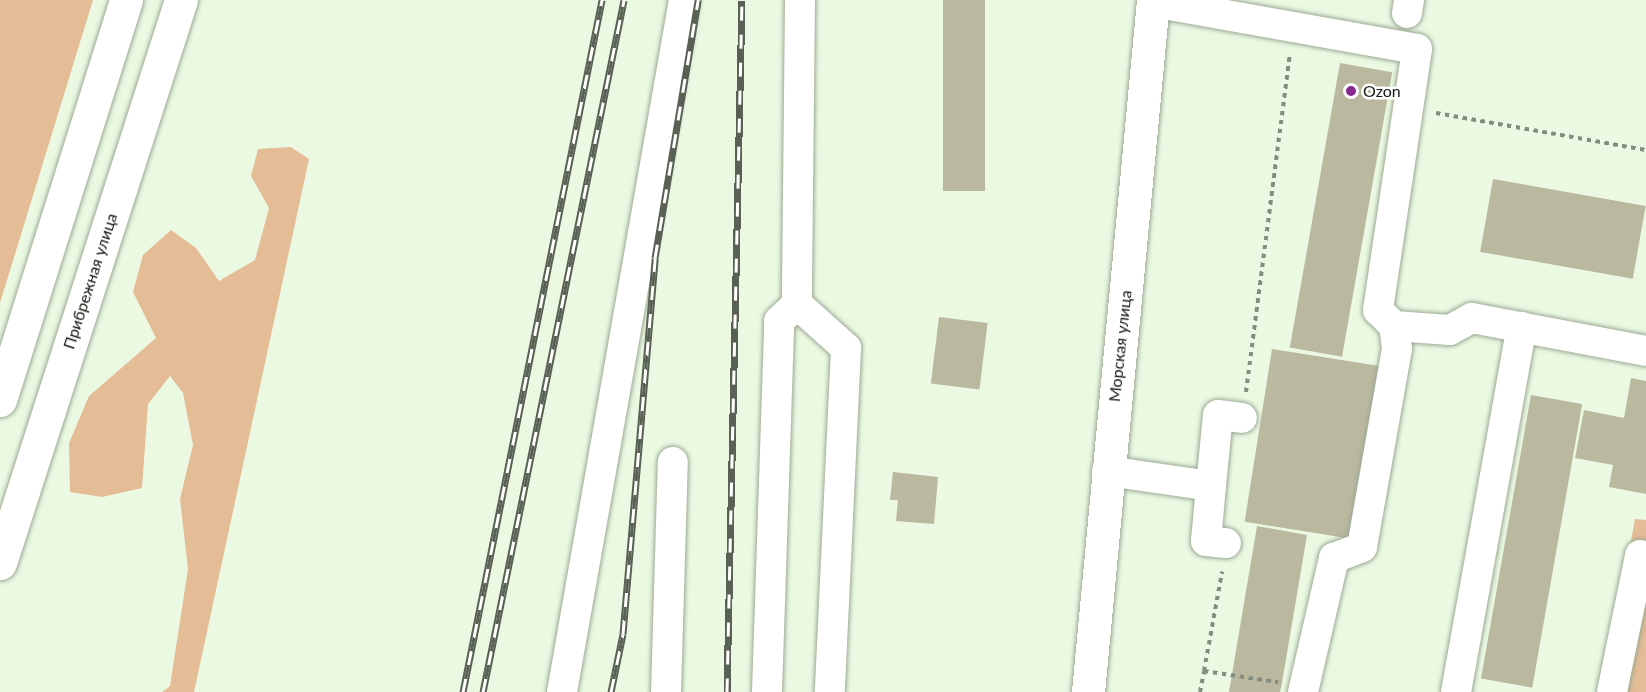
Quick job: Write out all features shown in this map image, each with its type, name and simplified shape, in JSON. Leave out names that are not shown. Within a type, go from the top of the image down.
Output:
[{"type":"main road","points":[[0,400],[126,0]]},
{"type":"main road","name":"Прибрежная улица","points":[[0,563],[181,0]]},
{"type":"main road","name":"Морская улица","points":[[1088,692],[1153,1]]},
{"type":"lane","points":[[562,692],[684,0]]},
{"type":"lane","points":[[767,692],[779,321],[797,304],[800,0]]},
{"type":"lane","points":[[1153,1],[1261,11],[1293,28],[1418,49],[1378,310],[1394,326],[1397,349],[1362,546],[1335,558],[1292,687]]},
{"type":"lane","points":[[797,304],[846,348],[830,692]]},
{"type":"lane","points":[[1394,326],[1450,330],[1472,318],[1646,351]]},
{"type":"lane","points":[[1456,692],[1522,327]]},
{"type":"lane","points":[[1226,543],[1206,541],[1218,415],[1242,418]]},
{"type":"lane","points":[[666,692],[673,462]]},
{"type":"lane","points":[[1107,471],[1211,486]]},
{"type":"lane","points":[[1612,692],[1640,555]]},
{"type":"path","points":[[1242,418],[1293,28]]},
{"type":"path","points":[[1408,109],[1646,150]]},
{"type":"path","points":[[1200,692],[1226,543]]},
{"type":"path","points":[[1204,671],[1292,687]]},
{"type":"shaded area","points":[[0,0],[93,0],[0,303]]},
{"type":"shaded area","points":[[291,147],[309,159],[194,692],[162,692],[170,686],[188,569],[180,499],[193,445],[183,393],[170,376],[148,404],[142,488],[102,497],[70,492],[69,443],[89,396],[156,338],[133,292],[143,255],[171,230],[196,248],[219,281],[255,260],[269,208],[251,176],[258,149]]},
{"type":"shaded area","points":[[1635,519],[1646,520],[1646,692],[1603,692]]},
{"type":"building","points":[[943,0],[985,0],[985,191],[943,191]]},
{"type":"building","points":[[1340,63],[1392,72],[1342,357],[1290,348]]},
{"type":"building","points":[[1493,179],[1646,206],[1633,279],[1480,252]]},
{"type":"building","points":[[939,317],[988,323],[979,389],[931,384]]},
{"type":"building","points":[[1272,349],[1380,366],[1352,539],[1245,522]]},
{"type":"building","points":[[1631,378],[1646,381],[1646,494],[1609,487],[1613,465],[1575,458],[1584,410],[1624,418]]},
{"type":"building","points":[[1531,395],[1582,404],[1532,688],[1481,679]]},
{"type":"building","points":[[893,472],[938,477],[934,524],[896,521],[898,500],[890,500]]},
{"type":"building","points":[[1257,526],[1307,535],[1280,692],[1229,692]]},
{"type":"railway","points":[[463,692],[602,0]]},
{"type":"railway","points":[[483,692],[624,0]]},
{"type":"railway","points":[[611,692],[623,634],[655,258],[698,0]]},
{"type":"railway","points":[[727,692],[742,0]]},
{"type":"place","name":"Ozon","points":[[1351,91]]}]
